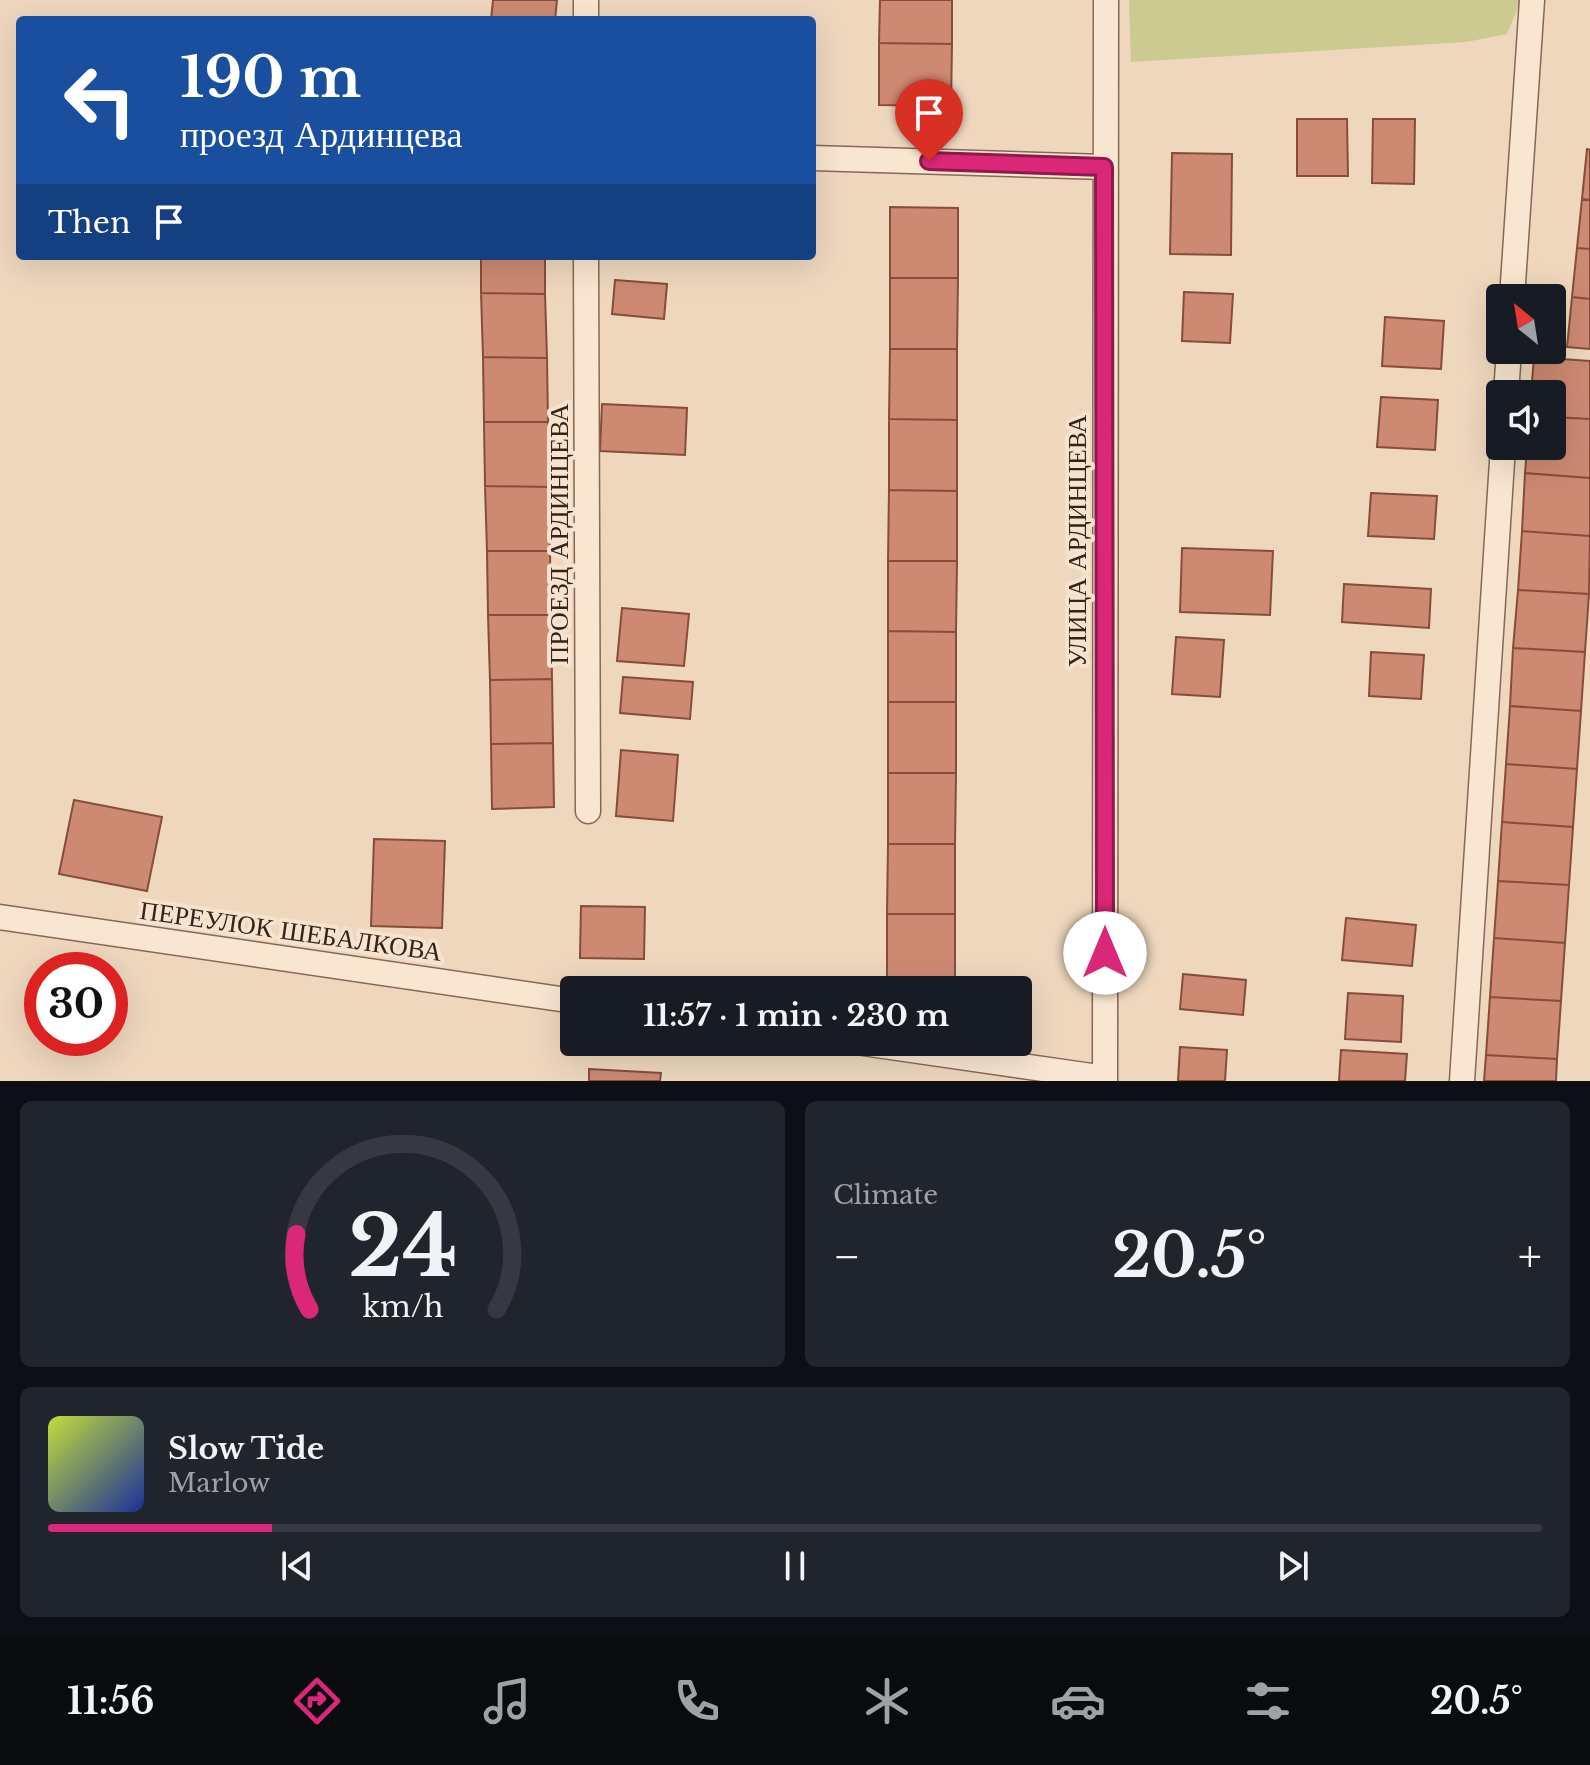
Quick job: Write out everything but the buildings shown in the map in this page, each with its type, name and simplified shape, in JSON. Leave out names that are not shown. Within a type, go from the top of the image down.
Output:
[{"type":"street","name":"УЛИЦА АРДИНЦЕВА","points":[[1105,1080],[1106,0]]},
{"type":"street","points":[[1513,284],[1532,0]]},
{"type":"street","points":[[816,158],[1104,167]]},
{"type":"street","name":"ПРОЕЗД АРДИНЦЕВА","points":[[586,260],[588,811]]},
{"type":"street","points":[[1462,1081],[1502,460]]},
{"type":"street","name":"ПЕРЕУЛОК ШЕБАЛКОВА","points":[[0,917],[560,999]]},
{"type":"street","points":[[948,1056],[1105,1080]]},
{"type":"shaded area","points":[[1129,0],[1521,0],[1507,34],[1466,42],[1131,62]]},
{"type":"route","points":[[929,161],[1104,167],[1105,953]]}]
